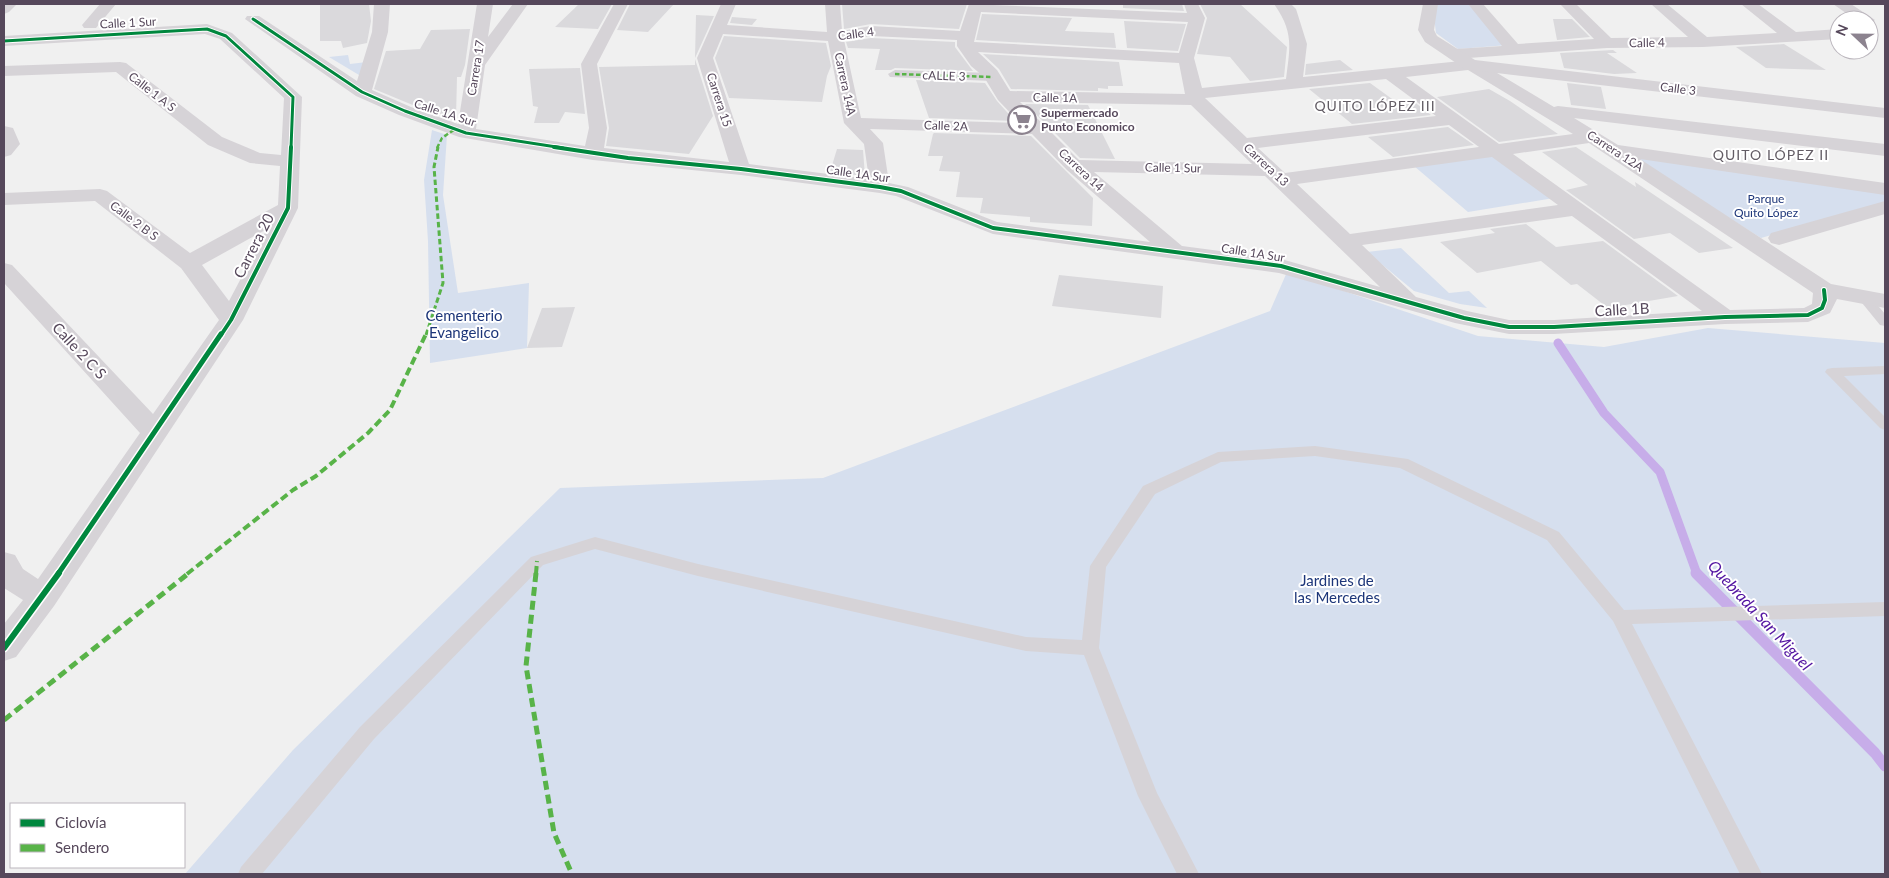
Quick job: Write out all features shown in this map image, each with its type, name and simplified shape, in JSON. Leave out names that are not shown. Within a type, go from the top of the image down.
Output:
[{"type":"street","points":[[4,9],[9,4]]},
{"type":"street","points":[[90,25],[108,4]]},
{"type":"street","points":[[250,14],[362,92],[380,32],[382,4]]},
{"type":"street","name":"Carrera 17","points":[[466,133],[485,4]]},
{"type":"street","points":[[476,64],[521,4]]},
{"type":"street","points":[[593,154],[598,128],[589,64],[621,4]]},
{"type":"street","name":"Carrera 15","points":[[728,4],[705,58],[741,169]]},
{"type":"street","name":"Carrera 14A","points":[[832,4],[835,37],[853,123],[873,143],[880,187]]},
{"type":"street","points":[[1282,4],[1288,9],[1299,44],[1294,83]]},
{"type":"street","name":"Carrera 12A","points":[[1430,4],[1426,30],[1432,39],[1612,149],[1824,290]]},
{"type":"street","points":[[1475,4],[1515,51]]},
{"type":"street","points":[[1567,4],[1607,43]]},
{"type":"street","points":[[1658,4],[1702,42]]},
{"type":"street","points":[[1749,4],[1793,37]]},
{"type":"street","points":[[966,41],[976,6],[1194,11],[1186,58],[1195,97]]},
{"type":"street","name":"Calle 1 Sur","points":[[6,41],[90,25],[221,18]]},
{"type":"street","name":"Carrera 20","points":[[4,648],[42,598],[231,320],[288,208],[289,161],[294,97],[226,36],[207,28],[6,41]]},
{"type":"street","name":"Calle 4","points":[[717,28],[835,37],[871,31],[966,41],[1186,58]]},
{"type":"street","name":"Calle 4","points":[[1463,59],[1515,51],[1607,43],[1702,42],[1829,35]]},
{"type":"street","name":"Carrera 14","points":[[966,41],[977,62],[993,77],[1004,96],[1040,129],[1074,166],[1174,251]]},
{"type":"street","name":"Calle 1A","points":[[1004,96],[1195,97],[1294,83],[1389,73],[1463,59]]},
{"type":"street","name":"Calle 3","points":[[1463,59],[1885,113]]},
{"type":"street","name":"Calle 1 A S","points":[[4,71],[120,67],[215,141],[257,159],[289,161]]},
{"type":"street","points":[[1389,73],[1725,316]]},
{"type":"street","name":"cALLE 3","points":[[895,74],[993,77]]},
{"type":"street","name":"Calle 1A Sur","points":[[362,92],[405,111],[466,133],[593,154],[741,169],[880,187],[902,191],[994,228],[1281,266],[1408,301]]},
{"type":"street","name":"Carrera 13","points":[[1195,97],[1408,301]]},
{"type":"street","points":[[1549,110],[1885,150]]},
{"type":"street","points":[[1244,144],[1453,119]]},
{"type":"street","name":"Calle 2A","points":[[853,123],[1040,129]]},
{"type":"street","points":[[4,132],[6,132],[10,144],[4,152]]},
{"type":"street","name":"Calle 1 Sur","points":[[1074,166],[1277,175],[1593,137]]},
{"type":"street","points":[[1612,149],[1885,188]]},
{"type":"street","name":"Calle 2 B S","points":[[7,200],[100,195],[189,263],[231,320]]},
{"type":"street","points":[[1779,238],[1885,207]]},
{"type":"street","points":[[189,263],[288,208]]},
{"type":"street","points":[[1345,241],[1576,209]]},
{"type":"street","name":"Calle 2 C S","points":[[4,270],[155,432]]},
{"type":"street","points":[[1824,290],[1875,299]]},
{"type":"street","name":"Calle 1B","points":[[1408,301],[1464,318],[1509,327],[1554,327],[1725,316],[1808,315],[1816,313],[1822,308],[1825,300],[1824,290]]},
{"type":"street","points":[[4,563],[12,577],[42,598]]},
{"type":"lane","points":[[1875,299],[1885,322]]},
{"type":"lane","points":[[1885,370],[1832,372],[1885,425]]},
{"type":"lane","points":[[1188,874],[1148,796],[1090,648],[1098,566],[1149,490],[1218,457],[1315,451],[1403,463],[1553,536],[1620,617],[1751,874]]},
{"type":"lane","points":[[250,874],[367,733],[537,562],[595,543],[698,570],[1026,644],[1090,648]]},
{"type":"lane","points":[[1620,617],[1885,609]]},
{"type":"green space","points":[[1437,4],[1468,4],[1508,45],[1458,49],[1436,33],[1434,17]]},
{"type":"green space","points":[[348,55],[350,64],[367,62],[364,78],[329,57]]},
{"type":"green space","name":"Cementerio Evangelico","points":[[432,130],[447,135],[443,195],[458,293],[529,283],[527,348],[430,363],[428,241],[424,180]]},
{"type":"green space","points":[[1493,155],[1554,198],[1468,212],[1414,166]]},
{"type":"green space","name":"Parque Quito López","points":[[1633,157],[1885,193],[1885,202],[1761,238]]},
{"type":"green space","points":[[1401,248],[1449,293],[1469,291],[1487,308],[1460,304],[1414,291],[1367,252]]},
{"type":"green space","name":"Jardines de las Mercedes","points":[[1287,272],[1478,336],[1604,347],[1708,328],[1885,343],[1885,874],[185,874],[293,750],[560,488],[823,478],[1270,311]]},
{"type":"building","points":[[320,4],[369,4],[371,21],[367,43],[343,48],[341,41],[320,41]]},
{"type":"building","points":[[579,4],[612,4],[598,29],[555,27]]},
{"type":"building","points":[[630,4],[674,4],[648,32],[617,30]]},
{"type":"building","points":[[842,4],[967,4],[959,29],[871,24],[844,29]]},
{"type":"building","points":[[1123,4],[1182,4],[1184,11],[1123,8]]},
{"type":"building","points":[[1200,4],[1240,4],[1287,47],[1284,77],[1250,81],[1230,57],[1197,54],[1207,18]]},
{"type":"building","points":[[982,14],[1072,18],[1065,31],[1114,33],[1116,48],[976,40]]},
{"type":"building","points":[[696,15],[714,16],[695,58]]},
{"type":"building","points":[[732,17],[757,19],[752,25],[730,23]]},
{"type":"building","points":[[1553,19],[1572,19],[1590,37],[1557,40]]},
{"type":"building","points":[[1124,21],[1186,24],[1178,51],[1127,48]]},
{"type":"building","points":[[470,29],[465,65],[461,77],[457,77],[456,118],[420,108],[374,89],[386,51],[420,49],[431,30]]},
{"type":"building","points":[[724,36],[826,43],[831,66],[822,102],[729,98],[715,58]]},
{"type":"building","points":[[871,38],[955,42],[955,47],[973,71],[895,68],[891,70],[875,70],[880,49],[848,48],[846,42]]},
{"type":"building","points":[[1784,44],[1826,70],[1766,68],[1736,47]]},
{"type":"building","points":[[1613,50],[1617,53],[1607,53],[1637,73],[1614,74],[1564,68],[1560,53]]},
{"type":"building","points":[[983,54],[1119,62],[1123,86],[1108,86],[1108,89],[1098,88],[1098,91],[1011,89],[999,69]]},
{"type":"building","points":[[695,59],[713,116],[689,154],[606,146],[609,128],[599,67],[695,65]]},
{"type":"building","points":[[1340,60],[1353,70],[1305,75],[1306,64]]},
{"type":"building","points":[[580,68],[585,114],[565,112],[559,123],[534,123],[538,107],[533,106],[529,69]]},
{"type":"building","points":[[916,80],[985,83],[997,101],[1015,121],[929,118]]},
{"type":"building","points":[[1370,83],[1399,104],[1413,101],[1431,115],[1352,124],[1309,89]]},
{"type":"building","points":[[1567,83],[1601,87],[1606,109],[1571,105]]},
{"type":"building","points":[[1489,89],[1558,134],[1499,142],[1437,97]]},
{"type":"building","points":[[1025,104],[1088,105],[1115,159],[1080,158],[1051,129],[1049,124],[1044,122]]},
{"type":"building","points":[[1448,127],[1474,145],[1393,157],[1368,137]]},
{"type":"building","points":[[934,133],[1031,136],[1093,198],[1092,226],[1030,222],[1030,217],[980,213],[983,198],[956,197],[960,172],[939,171],[943,156],[928,156]]},
{"type":"building","points":[[1576,147],[1636,187],[1635,182],[1733,248],[1699,253],[1670,233],[1634,239],[1566,190],[1588,185],[1542,152]]},
{"type":"building","points":[[837,149],[863,150],[865,176],[830,172]]},
{"type":"building","points":[[1526,224],[1556,247],[1603,241],[1678,296],[1608,308],[1577,284],[1571,285],[1541,261],[1477,273],[1440,242],[1495,233],[1490,229]]},
{"type":"building","points":[[1059,275],[1163,286],[1161,318],[1052,306]]},
{"type":"building","points":[[575,307],[562,347],[527,348],[542,308]]},
{"type":"waterway","name":"Quebrada San Miguel","points":[[1558,343],[1604,413],[1660,472],[1697,574]]},
{"type":"waterway","name":"Quebrada San Miguel","points":[[1696,573],[1875,753],[1885,766]]},
{"type":"marked path","points":[[895,74],[993,77]]},
{"type":"marked path","points":[[4,720],[293,490],[316,476],[368,433],[390,410],[424,340],[443,283],[434,167],[438,144],[442,138],[455,129]]},
{"type":"marked path","points":[[537,561],[526,666],[554,833],[572,874]]},
{"type":"cycle path","points":[[253,19],[362,92],[405,111],[466,133],[628,158],[741,169],[880,187],[901,191],[993,228],[1281,266],[1464,318],[1509,327],[1554,327],[1725,317],[1808,315],[1822,308],[1825,300],[1824,290]]},
{"type":"cycle path","points":[[4,41],[207,29],[226,36],[293,97],[288,208],[231,320],[43,597],[4,648]]},
{"type":"place","name":"Supermercado Punto Economico","points":[[1022,120]]},
{"type":"district","name":"QUITO LÓPEZ III","points":[[1375,106]]},
{"type":"district","name":"QUITO LÓPEZ II","points":[[1771,155]]}]
